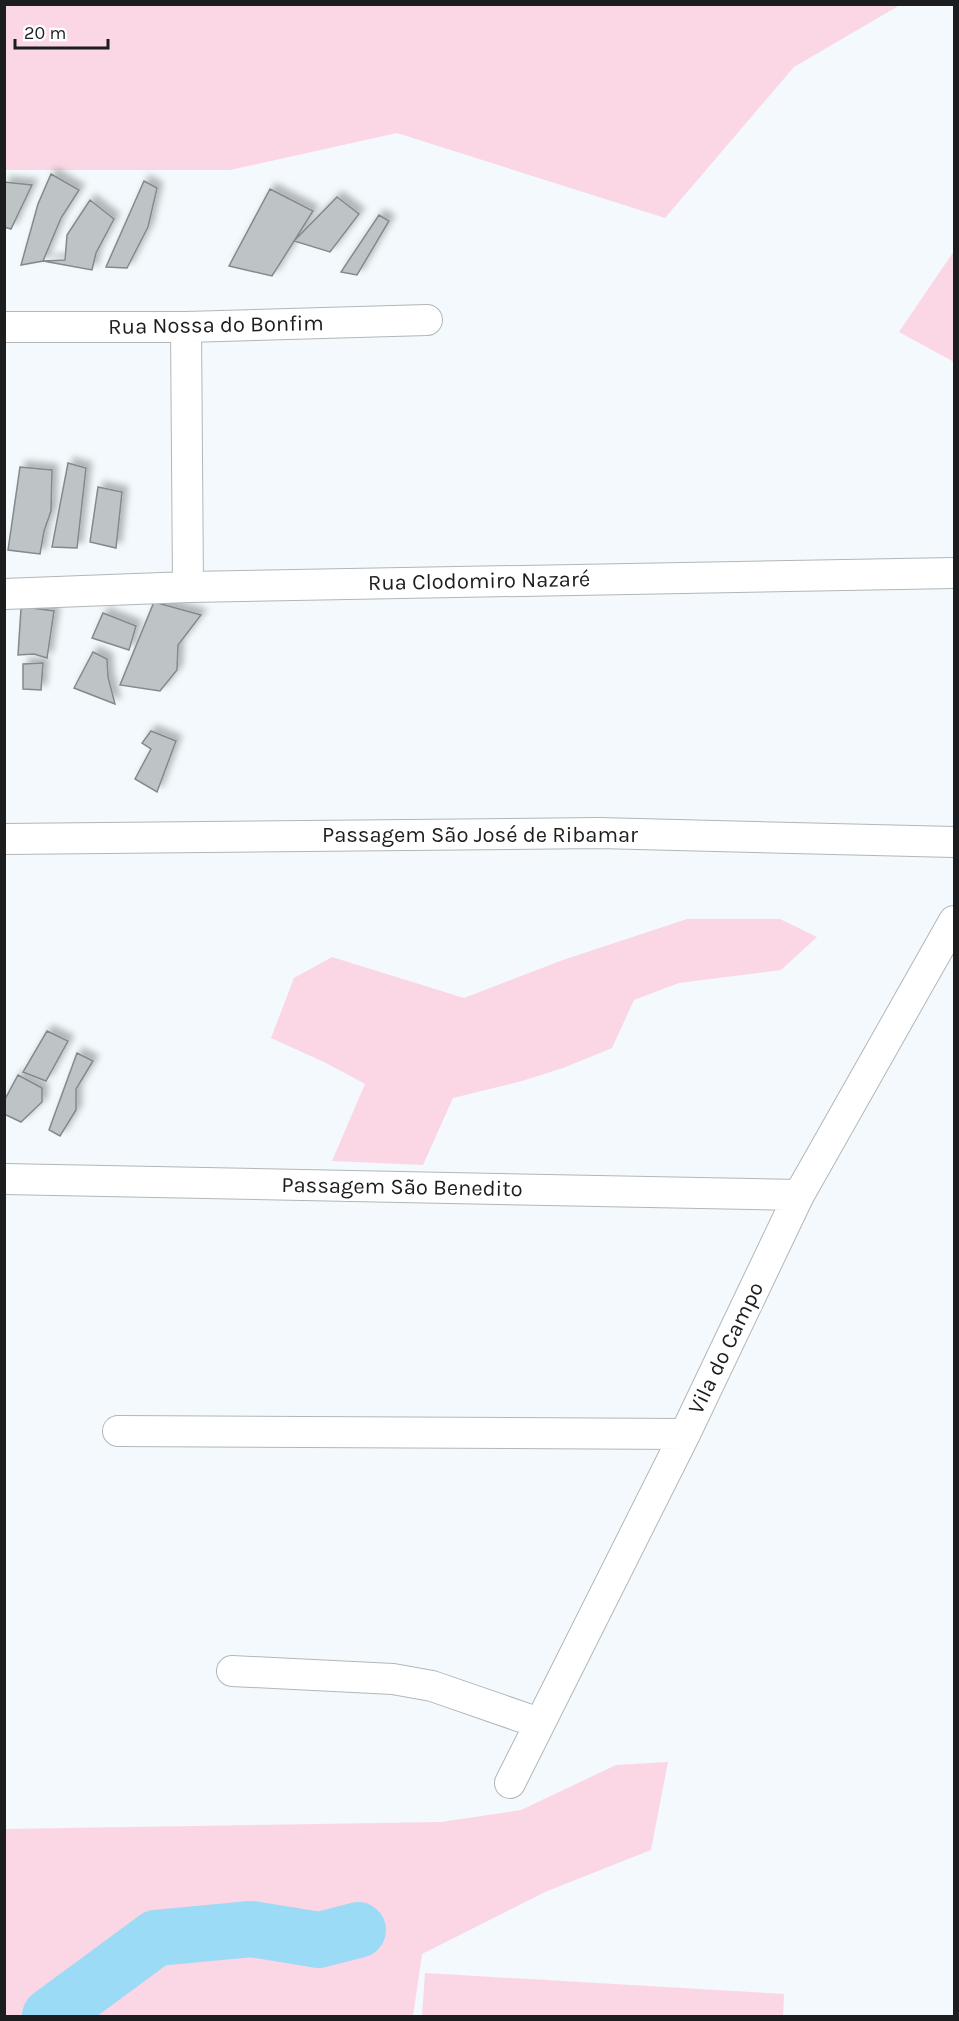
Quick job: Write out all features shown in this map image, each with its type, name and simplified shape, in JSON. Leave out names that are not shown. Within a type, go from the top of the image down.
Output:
[{"type":"street","name":"Rua Nossa do Bonfim","points":[[4,327],[186,327],[428,320]]},
{"type":"street","points":[[186,327],[188,587]]},
{"type":"street","name":"Rua Clodomiro Nazaré","points":[[4,594],[188,587],[954,573]]},
{"type":"street","name":"Passagem São José de Ribamar","points":[[4,839],[599,833],[954,842]]},
{"type":"street","name":"Vila do Campo","points":[[510,1782],[685,1434],[799,1195],[954,921]]},
{"type":"street","name":"Passagem São Benedito","points":[[4,1179],[799,1195]]},
{"type":"street","points":[[118,1431],[685,1434]]},
{"type":"street","points":[[232,1671],[393,1678],[432,1686],[539,1723]]},
{"type":"shaded area","points":[[4,5],[900,5],[794,67],[665,218],[397,133],[230,170],[5,170]]},
{"type":"shaded area","points":[[954,251],[954,362],[899,332]]},
{"type":"shaded area","points":[[687,919],[780,919],[817,937],[781,970],[679,983],[634,1000],[612,1048],[563,1068],[522,1081],[453,1098],[423,1165],[332,1161],[365,1084],[271,1038],[294,978],[332,957],[464,998],[563,960]]},
{"type":"shaded area","points":[[668,1762],[651,1850],[545,1892],[422,1954],[413,2016],[5,2016],[5,1829],[441,1822],[521,1810],[616,1765]]},
{"type":"shaded area","points":[[425,1973],[784,1994],[783,2016],[422,2016]]},
{"type":"building","points":[[51,174],[79,190],[61,218],[43,261],[21,265],[38,204]]},
{"type":"building","points":[[144,181],[157,188],[148,227],[127,268],[106,267]]},
{"type":"building","points":[[4,182],[32,185],[11,229],[4,227]]},
{"type":"building","points":[[270,189],[313,211],[272,276],[229,266]]},
{"type":"building","points":[[337,197],[359,214],[330,252],[294,241]]},
{"type":"building","points":[[90,200],[114,219],[96,253],[92,270],[43,261],[65,260],[67,235]]},
{"type":"building","points":[[379,215],[389,221],[357,275],[341,272]]},
{"type":"building","points":[[68,463],[86,468],[77,548],[52,547]]},
{"type":"building","points":[[20,467],[52,470],[51,511],[44,531],[40,554],[8,550]]},
{"type":"building","points":[[98,487],[122,492],[116,548],[90,542]]},
{"type":"building","points":[[154,602],[201,615],[178,645],[177,670],[160,691],[120,685]]},
{"type":"building","points":[[18,606],[54,611],[47,658],[34,654],[18,655],[21,609]]},
{"type":"building","points":[[103,613],[136,626],[129,650],[92,638]]},
{"type":"building","points":[[93,652],[107,659],[108,677],[115,704],[74,688]]},
{"type":"building","points":[[43,663],[41,690],[23,689],[23,664]]},
{"type":"building","points":[[151,731],[176,741],[157,792],[135,779],[151,749],[142,743]]},
{"type":"building","points":[[47,1031],[68,1041],[46,1081],[23,1072]]},
{"type":"building","points":[[77,1053],[93,1061],[76,1089],[76,1110],[60,1136],[49,1130]]},
{"type":"building","points":[[18,1075],[42,1088],[42,1102],[21,1122],[4,1114],[4,1101]]},
{"type":"waterway","points":[[50,2016],[156,1938],[251,1929],[319,1940],[358,1930]]}]
